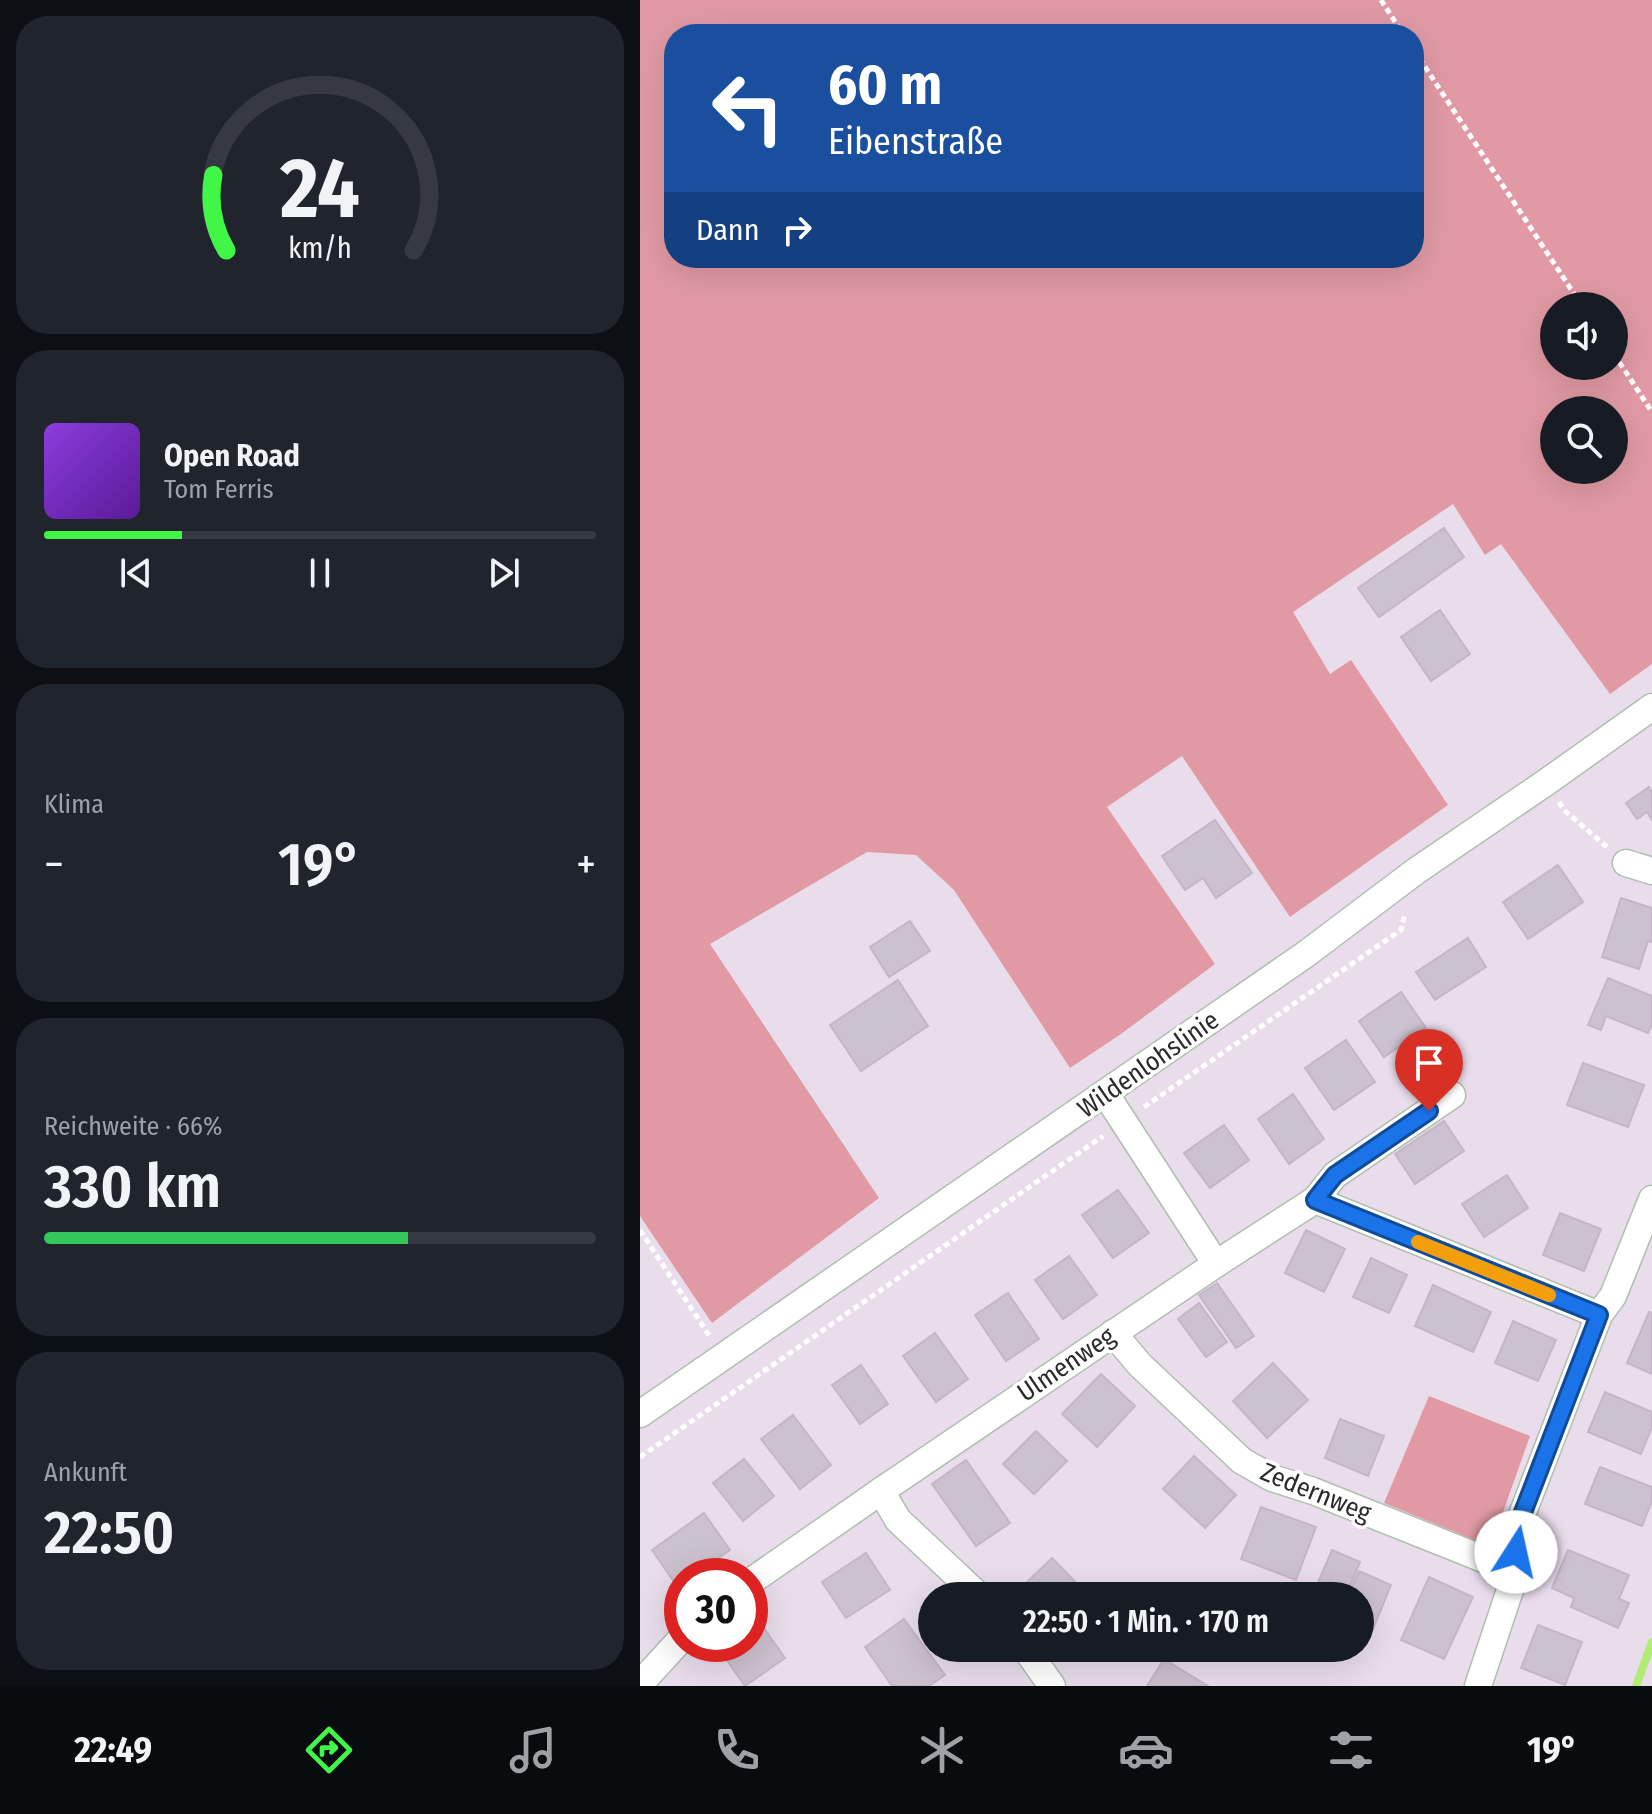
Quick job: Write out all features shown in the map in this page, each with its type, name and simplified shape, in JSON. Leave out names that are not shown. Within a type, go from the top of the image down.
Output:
[{"type":"street","name":"Wildenlohslinie","points":[[640,1414],[1306,954],[1416,871],[1652,707]]},
{"type":"street","points":[[1626,863],[1652,871]]},
{"type":"street","points":[[1105,1093],[1216,1264]]},
{"type":"street","name":"Ulmenweg","points":[[768,1569],[1113,1333],[1315,1200],[1335,1175],[1452,1095]]},
{"type":"street","points":[[1478,1686],[1516,1572],[1515,1533],[1599,1315],[1613,1296],[1652,1199]]},
{"type":"street","points":[[1315,1200],[1599,1315]]},
{"type":"street","name":"Zedernweg","points":[[1113,1333],[1140,1365],[1252,1467],[1272,1478],[1313,1491],[1516,1572]]},
{"type":"street","points":[[881,1491],[898,1520],[964,1582]]},
{"type":"street","points":[[640,1684],[664,1658]]},
{"type":"street","points":[[1035,1662],[1052,1686]]},
{"type":"path","points":[[1381,0],[1397,24]]},
{"type":"path","points":[[1424,65],[1573,292]]},
{"type":"path","points":[[1628,375],[1652,412]]},
{"type":"path","points":[[1564,810],[1626,863]]},
{"type":"path","points":[[640,1457],[1401,930],[1416,871]]},
{"type":"path","points":[[640,1230],[723,1357]]},
{"type":"shaded area","points":[[640,0],[1652,0],[1652,664],[1610,694],[1501,544],[1485,555],[1453,504],[1293,612],[1330,674],[1351,660],[1448,805],[1290,917],[1182,756],[1107,807],[1215,964],[1070,1068],[954,890],[916,855],[867,852],[710,944],[879,1198],[712,1323],[640,1216]]},
{"type":"shaded area","points":[[1429,1396],[1530,1436],[1496,1532],[1482,1543],[1384,1503]]},
{"type":"building","points":[[1444,528],[1464,557],[1379,617],[1358,588]]},
{"type":"building","points":[[1440,610],[1470,654],[1431,681],[1401,637]]},
{"type":"building","points":[[1649,787],[1652,792],[1652,820],[1647,812],[1637,819],[1626,803]]},
{"type":"building","points":[[1215,820],[1252,873],[1216,898],[1203,878],[1185,890],[1162,856]]},
{"type":"building","points":[[1558,865],[1583,902],[1528,939],[1503,902]]},
{"type":"building","points":[[1621,898],[1652,908],[1652,942],[1648,941],[1639,969],[1602,957]]},
{"type":"building","points":[[910,921],[930,951],[889,977],[870,947]]},
{"type":"building","points":[[1468,938],[1486,967],[1435,1000],[1416,972]]},
{"type":"building","points":[[1608,978],[1652,996],[1652,1024],[1648,1033],[1606,1016],[1601,1030],[1588,1025]]},
{"type":"building","points":[[898,980],[928,1026],[861,1071],[830,1025]]},
{"type":"building","points":[[1401,992],[1426,1028],[1384,1057],[1359,1021]]},
{"type":"building","points":[[1346,1040],[1375,1082],[1334,1110],[1305,1068]]},
{"type":"building","points":[[1583,1063],[1644,1085],[1628,1127],[1567,1105]]},
{"type":"building","points":[[1293,1094],[1324,1139],[1289,1164],[1258,1119]]},
{"type":"building","points":[[1444,1121],[1464,1151],[1415,1184],[1395,1154]]},
{"type":"building","points":[[1224,1125],[1249,1160],[1210,1188],[1184,1153]]},
{"type":"building","points":[[1507,1175],[1528,1208],[1484,1237],[1462,1204]]},
{"type":"building","points":[[1118,1190],[1149,1233],[1113,1258],[1082,1215]]},
{"type":"building","points":[[1560,1213],[1601,1229],[1584,1271],[1543,1255]]},
{"type":"building","points":[[1306,1230],[1345,1249],[1324,1292],[1285,1273]]},
{"type":"building","points":[[1069,1256],[1097,1295],[1063,1319],[1035,1280]]},
{"type":"building","points":[[1371,1258],[1407,1275],[1389,1313],[1353,1297]]},
{"type":"building","points":[[1217,1283],[1254,1336],[1236,1348],[1199,1295]]},
{"type":"building","points":[[1433,1285],[1491,1312],[1473,1352],[1415,1326]]},
{"type":"building","points":[[1008,1293],[1039,1339],[1006,1361],[975,1315]]},
{"type":"building","points":[[1199,1303],[1227,1342],[1206,1357],[1178,1319]]},
{"type":"building","points":[[1649,1312],[1652,1313],[1652,1374],[1627,1363]]},
{"type":"building","points":[[1513,1321],[1556,1340],[1538,1381],[1495,1363]]},
{"type":"building","points":[[935,1333],[968,1379],[936,1402],[903,1356]]},
{"type":"building","points":[[1273,1363],[1308,1400],[1267,1438],[1233,1401]]},
{"type":"building","points":[[861,1365],[888,1404],[860,1424],[832,1385]]},
{"type":"building","points":[[1101,1374],[1135,1406],[1097,1447],[1062,1414]]},
{"type":"building","points":[[1605,1392],[1652,1412],[1652,1427],[1641,1454],[1588,1432]]},
{"type":"building","points":[[793,1415],[831,1465],[800,1489],[761,1439]]},
{"type":"building","points":[[1340,1419],[1384,1436],[1368,1476],[1325,1458]]},
{"type":"building","points":[[1036,1431],[1067,1461],[1034,1494],[1003,1464]]},
{"type":"building","points":[[1194,1456],[1236,1495],[1205,1528],[1163,1489]]},
{"type":"building","points":[[744,1459],[774,1496],[743,1521],[713,1483]]},
{"type":"building","points":[[966,1460],[1010,1523],[976,1546],[932,1484]]},
{"type":"building","points":[[1600,1467],[1652,1487],[1652,1501],[1642,1526],[1585,1504]]},
{"type":"building","points":[[1261,1507],[1316,1527],[1296,1580],[1241,1559]]},
{"type":"building","points":[[704,1513],[730,1550],[718,1558],[664,1558],[664,1567],[652,1550]]},
{"type":"building","points":[[1332,1550],[1360,1562],[1352,1582],[1318,1582]]},
{"type":"building","points":[[1568,1550],[1629,1575],[1619,1599],[1629,1603],[1618,1628],[1571,1607],[1574,1598],[1552,1588]]},
{"type":"building","points":[[866,1553],[890,1590],[846,1618],[822,1582]]},
{"type":"building","points":[[1052,1558],[1075,1582],[1027,1582]]},
{"type":"building","points":[[1359,1571],[1391,1585],[1374,1627],[1374,1582],[1354,1582]]},
{"type":"building","points":[[1429,1577],[1473,1597],[1444,1659],[1401,1640]]},
{"type":"building","points":[[904,1619],[918,1638],[918,1662],[935,1662],[945,1675],[929,1686],[892,1686],[865,1647]]},
{"type":"building","points":[[1538,1625],[1582,1642],[1565,1685],[1521,1668]]},
{"type":"building","points":[[768,1634],[785,1658],[745,1686],[728,1662],[768,1662]]},
{"type":"building","points":[[1162,1662],[1169,1662],[1208,1686],[1147,1686]]},
{"type":"waterway","points":[[1636,1686],[1652,1642]]},
{"type":"slow traffic","points":[[1418,1242],[1549,1295]]},
{"type":"route","points":[[1429,1111],[1335,1175],[1315,1200],[1599,1315],[1515,1533],[1516,1552]]}]
